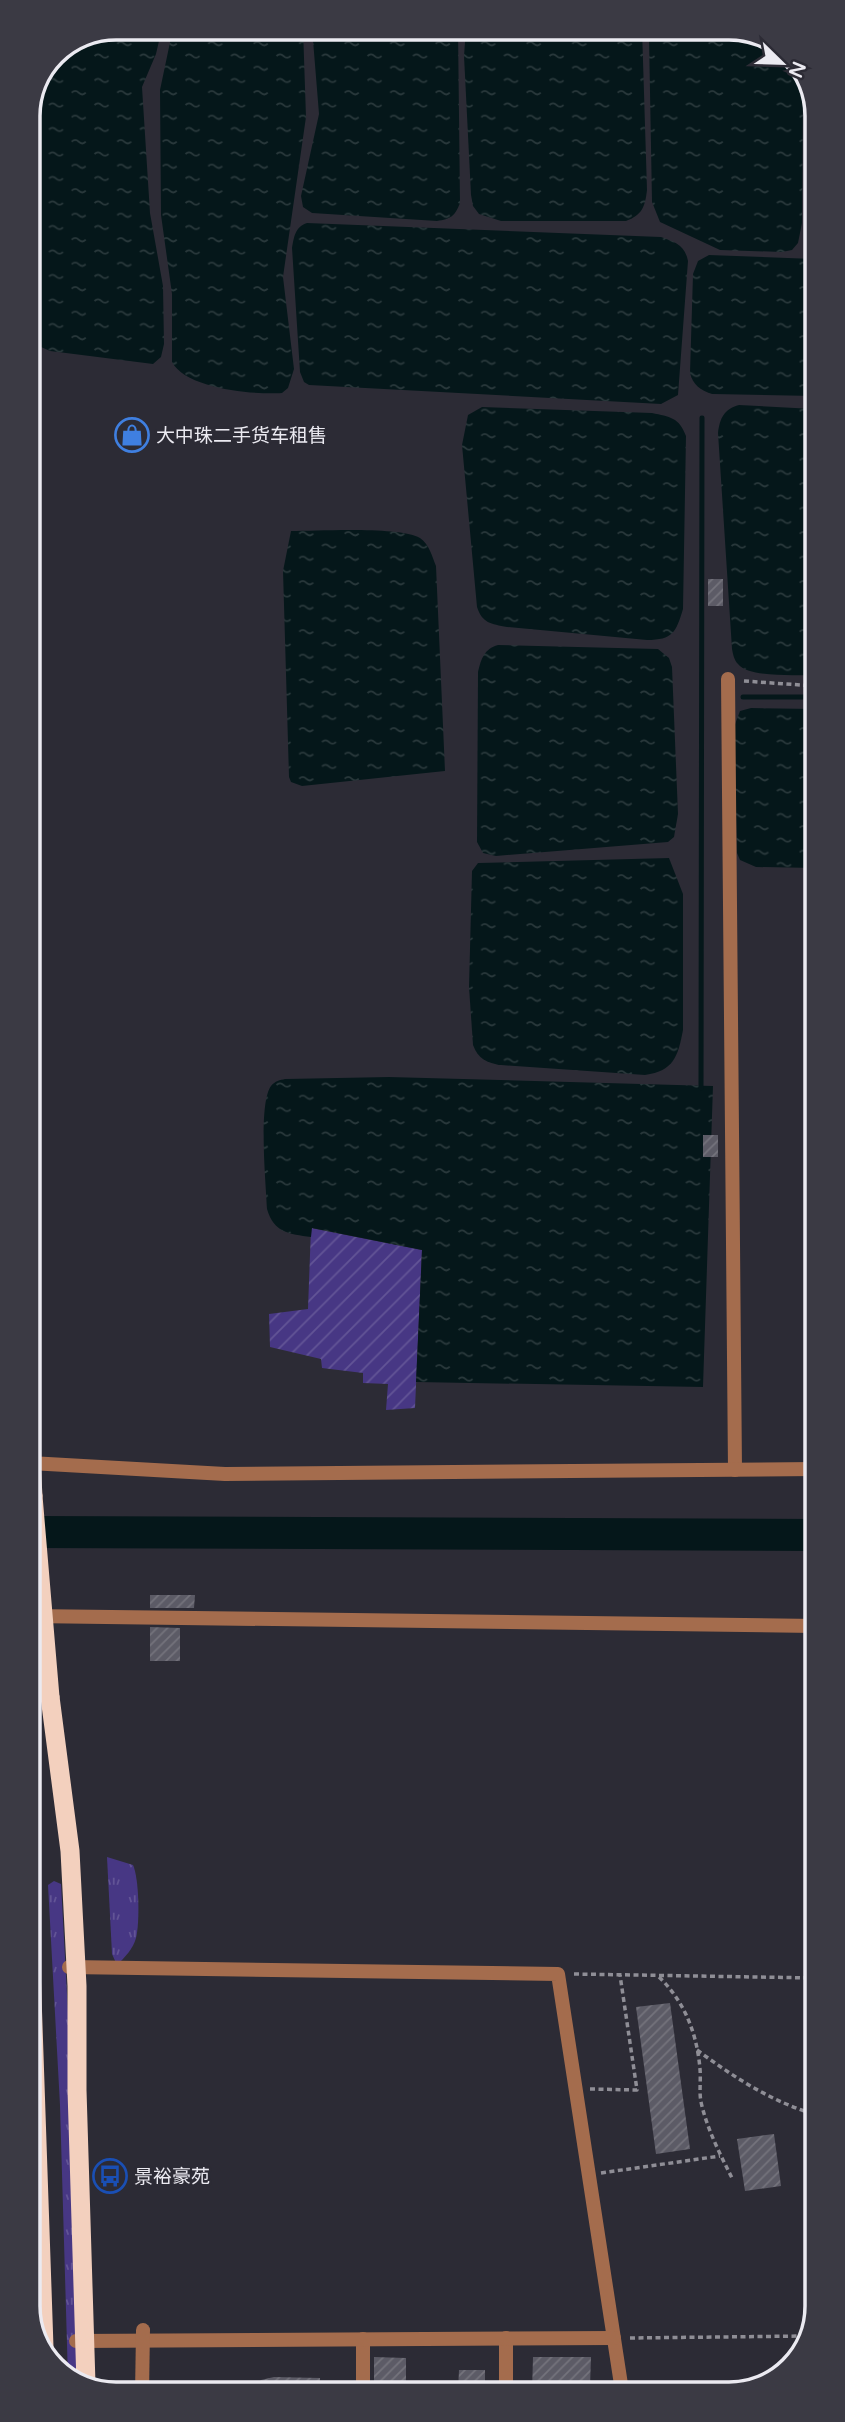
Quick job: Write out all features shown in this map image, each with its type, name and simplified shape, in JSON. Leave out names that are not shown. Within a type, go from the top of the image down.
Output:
[{"type":"highway","points":[[40,1579],[50,1697],[70,1851],[77,1986],[77,2090],[86,2375]]},
{"type":"highway","points":[[40,2230],[43,2326]]},
{"type":"street","points":[[728,679],[735,1470]]},
{"type":"street","points":[[40,1464],[225,1474],[805,1469]]},
{"type":"street","points":[[40,1616],[805,1626]]},
{"type":"street","points":[[67,1967],[558,1974],[621,2382]]},
{"type":"street","points":[[40,2227],[51,2227]]},
{"type":"street","points":[[142,2382],[143,2330]]},
{"type":"street","points":[[506,2338],[506,2382]]},
{"type":"street","points":[[76,2341],[614,2338]]},
{"type":"street","points":[[363,2339],[363,2382]]},
{"type":"path","points":[[728,679],[805,685]]},
{"type":"path","points":[[558,1974],[805,1978]]},
{"type":"path","points":[[576,2088],[637,2090],[620,1975]]},
{"type":"path","points":[[657,1975],[673,1990],[687,2013],[697,2050],[701,2099],[708,2127],[732,2178]]},
{"type":"path","points":[[697,2050],[758,2092],[805,2111]]},
{"type":"path","points":[[589,2175],[720,2155]]},
{"type":"path","points":[[614,2338],[798,2336]]},
{"type":"green space","points":[[311,1228],[422,1250],[415,1408],[386,1410],[388,1384],[363,1383],[363,1373],[322,1368],[321,1359],[270,1347],[269,1314],[308,1309]]},
{"type":"green space","points":[[107,1857],[133,1865],[138,1890],[136,1938],[131,1949],[117,1965],[112,1954]]},
{"type":"green space","points":[[54,1881],[61,1884],[73,2105],[81,2373],[68,2364],[60,2105],[48,1885]]},
{"type":"water","points":[[117,40],[159,40],[142,87],[150,213],[163,286],[164,344],[161,357],[153,364],[50,351],[41,347],[40,117],[46,87],[63,63],[87,46]]},
{"type":"water","points":[[170,40],[303,40],[306,117],[283,277],[294,369],[288,388],[282,393],[255,393],[206,384],[191,379],[172,362],[172,294],[161,215],[160,90]]},
{"type":"water","points":[[313,40],[458,40],[460,203],[456,211],[452,216],[437,221],[312,213],[303,207],[301,196],[319,114]]},
{"type":"water","points":[[465,40],[642,40],[647,190],[644,206],[639,213],[626,221],[501,221],[479,214],[473,206],[471,195]]},
{"type":"water","points":[[649,40],[733,40],[758,46],[779,59],[795,78],[803,101],[802,223],[798,243],[792,250],[720,250],[660,222],[652,202]]},
{"type":"water","points":[[307,223],[661,237],[671,241],[682,248],[688,261],[678,395],[661,404],[309,385],[304,382],[300,372],[292,248],[294,236]]},
{"type":"water","points":[[709,255],[805,259],[805,396],[712,394],[695,384],[690,373],[693,274],[698,261]]},
{"type":"water","points":[[739,405],[805,409],[805,675],[752,672],[738,664],[733,655],[718,433],[724,415]]},
{"type":"water","points":[[482,407],[652,413],[677,421],[686,436],[683,609],[672,633],[663,638],[647,640],[507,627],[484,620],[477,607],[462,445],[468,415]]},
{"type":"water","points":[[291,531],[395,532],[420,538],[428,547],[436,566],[445,771],[302,786],[291,782],[283,571]]},
{"type":"water","points":[[498,645],[658,649],[669,658],[672,667],[678,814],[674,837],[668,842],[496,856],[483,853],[477,842],[478,672],[484,655]]},
{"type":"water","points":[[751,708],[805,709],[805,868],[756,867],[740,860],[737,853],[734,727],[740,711]]},
{"type":"water","points":[[669,858],[683,894],[683,1030],[673,1061],[662,1070],[645,1075],[501,1065],[480,1057],[473,1045],[469,987],[472,871],[478,863]]},
{"type":"water","points":[[389,1077],[713,1086],[703,1387],[416,1382],[422,1250],[312,1228],[311,1237],[289,1233],[278,1228],[267,1209],[264,1126],[267,1095],[271,1086],[285,1079]]},
{"type":"building","points":[[708,579],[723,579],[723,606],[708,606]]},
{"type":"building","points":[[703,1135],[718,1135],[718,1157],[703,1157]]},
{"type":"building","points":[[150,1595],[195,1595],[194,1608],[150,1608]]},
{"type":"building","points":[[150,1627],[180,1628],[180,1661],[150,1661]]},
{"type":"building","points":[[670,2003],[690,2149],[656,2154],[636,2007]]},
{"type":"building","points":[[774,2134],[781,2186],[745,2191],[737,2139]]},
{"type":"building","points":[[374,2357],[406,2358],[406,2382],[374,2382]]},
{"type":"building","points":[[533,2357],[591,2357],[590,2382],[532,2382]]},
{"type":"building","points":[[459,2370],[485,2370],[485,2382],[458,2382]]},
{"type":"building","points":[[274,2377],[320,2378],[320,2382],[259,2382]]},
{"type":"waterway","points":[[701,1088],[702,418]]},
{"type":"waterway","points":[[743,697],[805,697]]},
{"type":"waterway","points":[[40,1532],[805,1535]]},
{"type":"place","name":"大中珠二手货车租售","points":[[132,435]]},
{"type":"place","name":"景裕豪苑","points":[[110,2176]]}]
